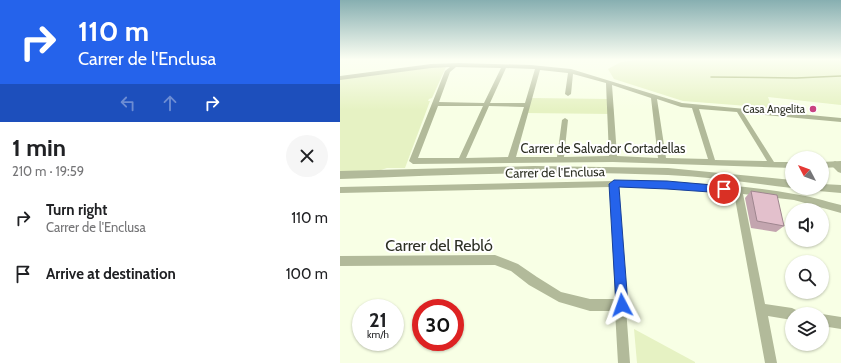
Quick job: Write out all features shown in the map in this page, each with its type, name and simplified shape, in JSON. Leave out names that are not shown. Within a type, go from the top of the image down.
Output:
[{"type":"street","points":[[340,78],[355,76]]},
{"type":"street","points":[[446,76],[435,104],[527,105]]},
{"type":"street","points":[[461,161],[500,76]]},
{"type":"street","points":[[511,161],[536,76]]},
{"type":"street","points":[[568,94],[570,76]]},
{"type":"street","points":[[589,76],[674,104],[841,120]]},
{"type":"street","points":[[609,83],[613,159]]},
{"type":"street","points":[[654,98],[662,159]]},
{"type":"street","name":"Carrer de Salvador Cortadellas","points":[[435,104],[413,162],[560,159],[662,159],[785,165]]},
{"type":"street","points":[[695,107],[712,161]]},
{"type":"street","points":[[739,111],[772,164]]},
{"type":"street","points":[[560,159],[564,120]]},
{"type":"street","points":[[829,165],[839,166]]},
{"type":"street","points":[[340,175],[620,170],[706,175],[785,183]]},
{"type":"street","points":[[614,184],[622,305],[624,363]]},
{"type":"street","name":"Carrer de l'Enclusa","points":[[340,190],[614,184],[667,185],[738,190],[794,197],[841,209]]},
{"type":"street","points":[[829,189],[841,190]]},
{"type":"street","points":[[738,190],[771,363]]},
{"type":"street","name":"Carrer del Rebló","points":[[340,261],[495,260],[514,267],[533,282],[559,297],[590,305],[622,305]]},
{"type":"street","points":[[761,309],[785,313]]},
{"type":"street","points":[[829,321],[841,323]]},
{"type":"green space","points":[[363,76],[442,76],[432,98],[428,101],[430,101],[405,168],[340,172],[340,79]]},
{"type":"green space","points":[[612,76],[841,76],[841,105],[768,97],[772,108],[683,101],[614,79]]},
{"type":"green space","points":[[529,98],[611,99],[611,114],[525,113]]},
{"type":"green space","points":[[634,329],[695,362],[695,363],[637,363]]},
{"type":"building","points":[[751,191],[777,195],[784,226],[757,221]]},
{"type":"waterway","points":[[711,77],[796,78],[841,76]]},
{"type":"place","name":"Casa Angelita","points":[[813,109]]},
{"type":"route","points":[[622,305],[614,184],[667,185],[724,189]]}]
